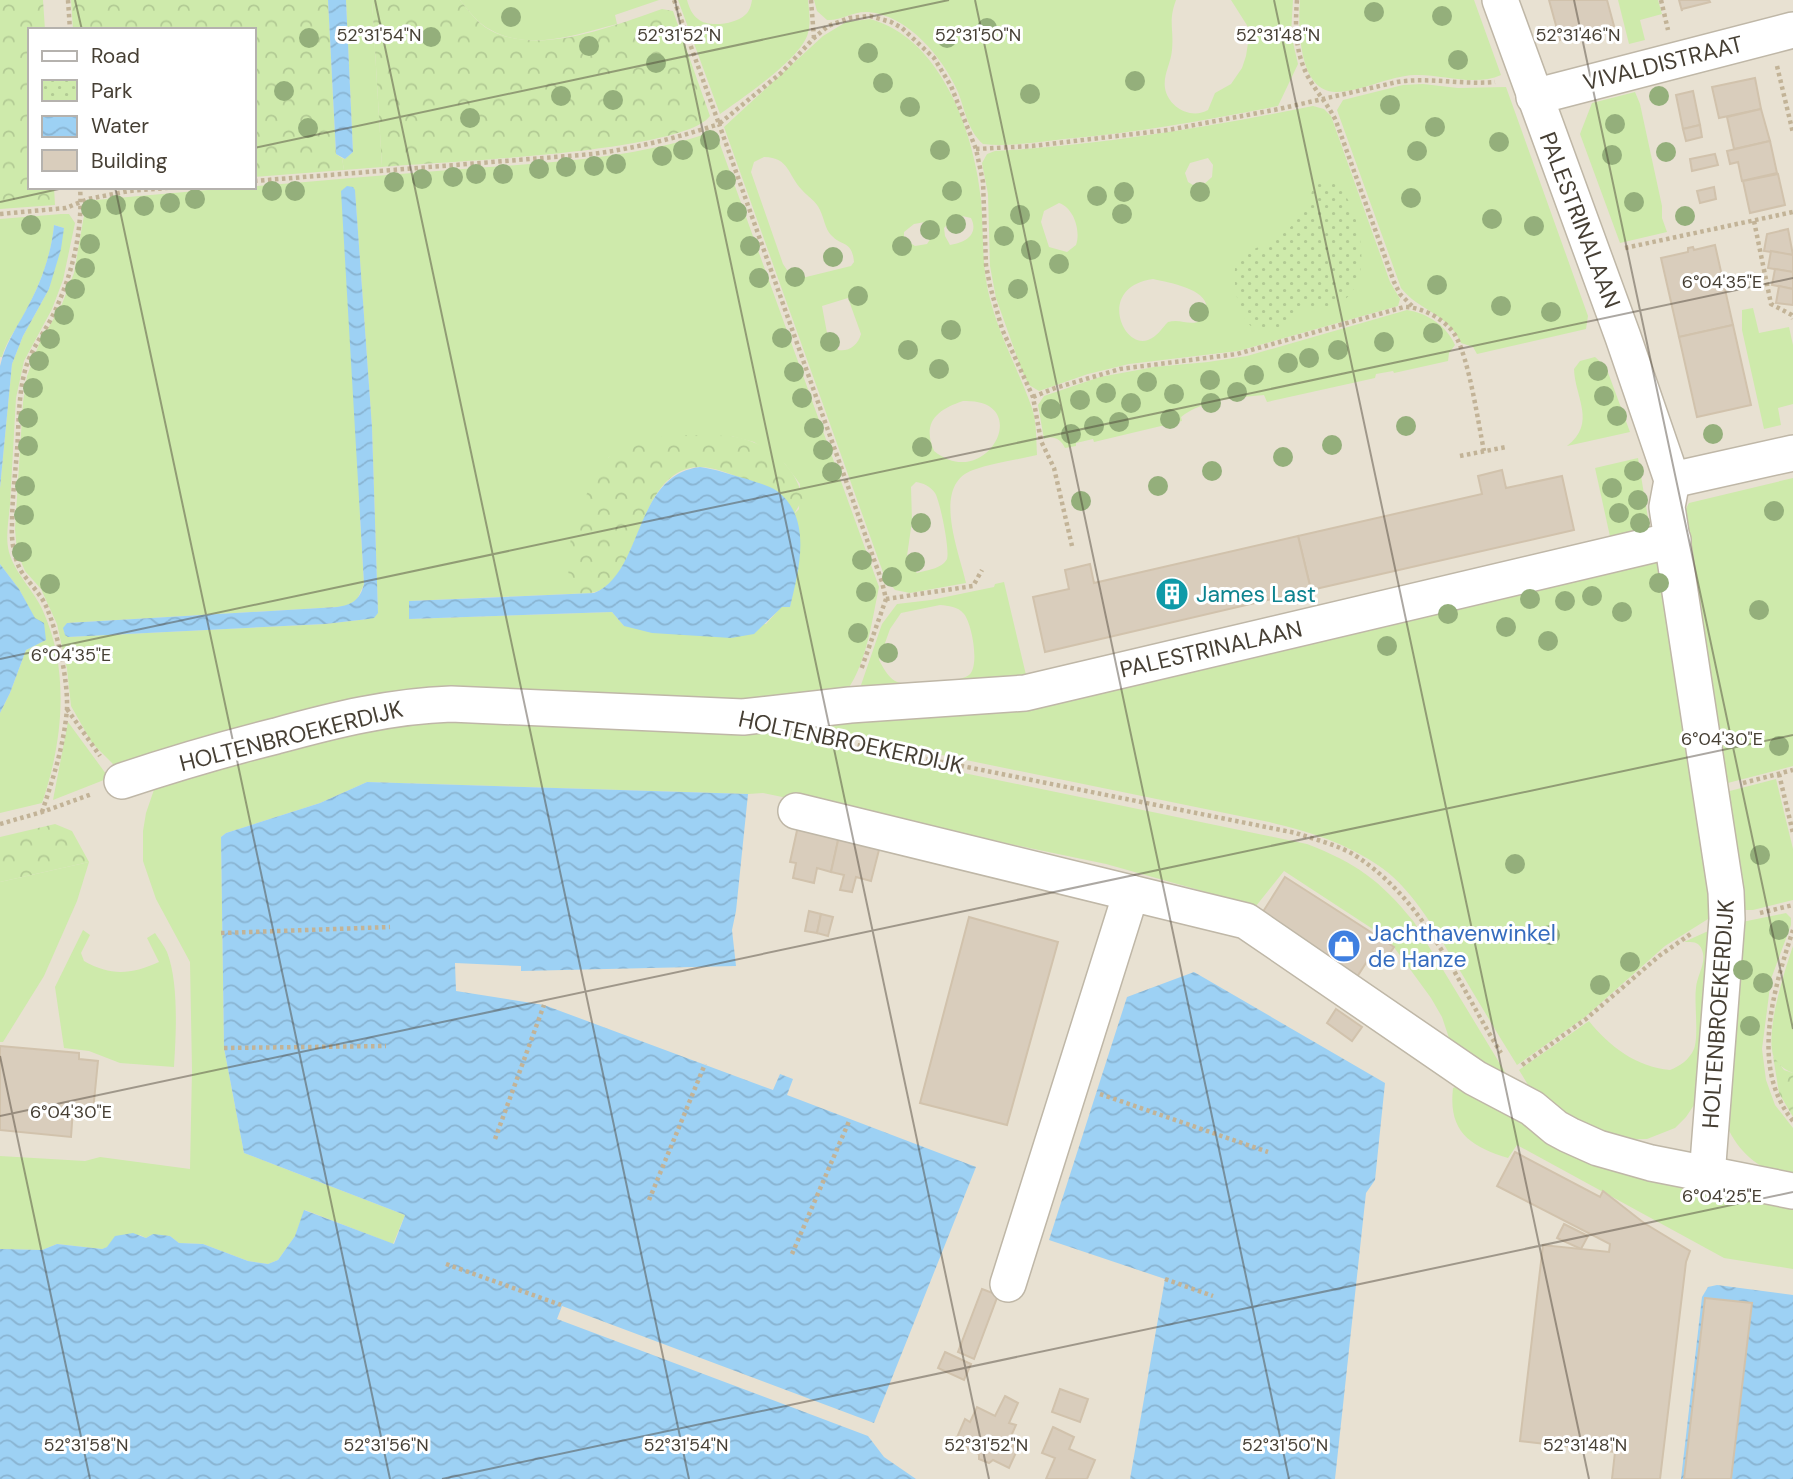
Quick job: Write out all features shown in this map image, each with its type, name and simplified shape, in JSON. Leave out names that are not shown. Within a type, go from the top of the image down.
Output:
[{"type":"street","name":"PALESTRINALAAN","points":[[1500,0],[1672,480]]},
{"type":"street","name":"VIVALDISTRAAT","points":[[1530,86],[1782,33]]},
{"type":"street","points":[[1672,480],[1793,453]]},
{"type":"street","name":"HOLTENBROEKERDIJK","points":[[1672,480],[1667,507],[1726,892],[1727,919],[1707,1176]]},
{"type":"street","name":"PALESTRINALAAN","points":[[743,717],[850,705],[1025,693],[1673,540]]},
{"type":"street","name":"HOLTENBROEKERDIJK","points":[[122,781],[183,761],[313,726],[421,705],[451,704],[743,717]]},
{"type":"street","points":[[796,811],[1246,921],[1475,1078],[1532,1108],[1556,1128],[1598,1148],[1651,1163],[1793,1191]]},
{"type":"street","points":[[1008,1283],[1131,893]]},
{"type":"path","points":[[68,0],[70,28]]},
{"type":"path","points":[[674,0],[835,447],[886,598],[850,705]]},
{"type":"path","points":[[811,0],[814,38]]},
{"type":"path","points":[[1297,0],[1295,38],[1307,75],[1336,121],[1400,294],[1413,307],[1435,317],[1454,333],[1484,451]]},
{"type":"path","points":[[256,181],[593,154],[646,145],[719,124],[781,73],[828,26],[859,16],[881,18],[902,28],[923,46],[943,71],[960,105],[976,149],[983,182],[986,265],[990,286],[1002,329],[1033,397],[1041,442],[1055,468],[1072,547]]},
{"type":"path","points":[[1782,33],[1793,133]]},
{"type":"path","points":[[976,149],[1032,146],[1168,130],[1412,80],[1530,86]]},
{"type":"path","points":[[42,812],[57,767],[67,708],[63,668],[45,603],[22,571],[13,545],[12,527],[23,381],[34,345],[51,319],[70,272],[81,202],[80,189]]},
{"type":"path","points":[[0,214],[66,208],[88,198],[154,189]]},
{"type":"path","points":[[1593,254],[1793,212]]},
{"type":"path","points":[[1754,221],[1771,304],[1793,316]]},
{"type":"path","points":[[1033,397],[1087,377],[1120,369],[1237,354],[1404,307],[1413,307]]},
{"type":"path","points":[[1460,456],[1506,447]]},
{"type":"path","points":[[886,598],[904,598],[973,586],[982,570]]},
{"type":"path","points":[[0,824],[81,799],[122,781],[90,744],[67,708]]},
{"type":"path","name":"HOLTENBROEKERDIJK","points":[[825,739],[1296,833],[1356,856],[1398,891],[1432,932],[1507,1062]]},
{"type":"path","points":[[1712,791],[1793,770]]},
{"type":"path","points":[[1779,774],[1793,833]]},
{"type":"path","points":[[1532,1108],[1512,1071],[1586,1019],[1672,946],[1699,930],[1727,919],[1793,905]]},
{"type":"path","points":[[221,933],[390,928]]},
{"type":"path","points":[[1793,930],[1776,985],[1769,1034],[1769,1058],[1777,1096],[1793,1121]]},
{"type":"path","points":[[495,1139],[544,1004]]},
{"type":"path","points":[[224,1048],[386,1046]]},
{"type":"path","points":[[649,1200],[705,1064]]},
{"type":"path","points":[[1096,1093],[1268,1152]]},
{"type":"path","points":[[792,1254],[850,1119]]},
{"type":"path","points":[[446,1264],[561,1305]]},
{"type":"path","points":[[1165,1279],[1213,1296]]},
{"type":"shaded area","points":[[0,0],[1793,0],[1793,1479],[0,1479]]},
{"type":"green space","points":[[0,0],[43,0],[45,28],[28,28],[28,189],[54,189],[55,205],[0,209]]},
{"type":"green space","points":[[71,0],[328,0],[336,154],[342,158],[344,170],[256,177],[256,28],[73,28]]},
{"type":"green space","points":[[346,0],[372,0],[382,167],[344,170],[342,158],[345,159],[353,152]]},
{"type":"green space","points":[[372,0],[460,0],[478,21],[490,30],[510,38],[531,40],[577,36],[662,9],[673,11],[710,116],[690,129],[655,139],[609,147],[556,154],[382,167]]},
{"type":"green space","points":[[460,0],[659,0],[615,15],[617,24],[554,39],[522,40],[486,27]]},
{"type":"green space","points":[[678,0],[687,0],[692,13],[698,19],[715,24],[729,23],[741,18],[748,12],[752,0],[808,0],[808,33],[795,54],[783,66],[720,114]]},
{"type":"green space","points":[[814,0],[1176,0],[1172,20],[1172,50],[1165,88],[1175,106],[1188,112],[1201,113],[1208,110],[1215,93],[1231,84],[1242,68],[1246,56],[1250,30],[1231,0],[1293,0],[1291,34],[1298,64],[1278,106],[1118,133],[1023,144],[983,144],[970,127],[951,79],[922,40],[897,21],[883,15],[868,12],[827,20],[817,11]]},
{"type":"green space","points":[[1300,0],[1474,0],[1501,75],[1469,80],[1415,75],[1345,91],[1323,89],[1314,81],[1303,55],[1299,25]]},
{"type":"green space","points":[[1618,0],[1658,0],[1662,14],[1640,20],[1645,40],[1629,44]]},
{"type":"green space","points":[[870,19],[895,29],[916,46],[950,91],[971,145],[977,173],[985,274],[990,299],[1032,408],[1036,426],[1037,455],[973,470],[960,478],[953,489],[951,520],[966,583],[910,593],[895,590],[885,578],[724,127],[823,36],[846,22]],"holes":[[[764,157],[772,158],[779,160],[787,168],[797,184],[818,207],[829,233],[851,250],[854,262],[851,266],[798,279],[789,273],[783,264],[751,172],[754,162]],[[962,216],[971,218],[973,224],[970,237],[950,245],[944,228]],[[925,222],[931,227],[933,235],[927,244],[915,246],[904,239],[904,232],[914,224]],[[848,298],[861,334],[852,347],[838,350],[827,333],[822,306]],[[963,401],[985,404],[997,414],[1000,427],[996,441],[986,453],[971,461],[953,461],[934,451],[931,425],[945,409]],[[916,482],[924,484],[935,493],[944,526],[947,559],[934,569],[917,573],[911,568],[907,556],[912,521],[911,487]]]},
{"type":"green space","points":[[1403,85],[1458,88],[1506,87],[1588,316],[1586,329],[1477,354],[1473,347],[1461,343],[1449,325],[1401,288],[1337,110],[1343,100]]},
{"type":"green space","points":[[1635,92],[1640,104],[1667,232],[1620,243],[1580,134],[1592,103]]},
{"type":"green space","points":[[1313,106],[1324,109],[1331,116],[1390,282],[1400,299],[1398,306],[1238,351],[1129,364],[1088,374],[1039,391],[1029,385],[996,298],[990,266],[988,194],[982,163],[987,154],[1155,134]],"holes":[[[1208,158],[1213,165],[1212,177],[1203,185],[1188,182],[1185,173],[1190,163]],[[1059,203],[1072,215],[1077,227],[1077,239],[1076,245],[1067,252],[1049,247],[1041,222],[1044,211]],[[1153,279],[1192,290],[1205,302],[1206,310],[1202,320],[1193,323],[1168,322],[1151,339],[1139,341],[1130,336],[1120,316],[1120,304],[1125,293],[1135,284]]]},
{"type":"green space","points":[[706,134],[717,136],[879,587],[864,653],[848,689],[668,708],[484,698],[121,772],[92,743],[71,706],[67,669],[57,624],[41,589],[25,571],[17,552],[15,529],[27,376],[39,344],[62,304],[74,273],[86,204],[96,200],[140,196],[256,189],[256,186],[579,160],[643,150]],"holes":[[[355,191],[372,427],[378,613],[368,619],[325,624],[68,637],[64,632],[67,623],[337,607],[357,600],[364,584],[360,517]],[[731,436],[754,442],[785,464],[800,484],[799,509],[794,514],[799,532],[790,607],[782,606],[766,624],[624,626],[612,612],[410,619],[409,601],[570,594],[584,502],[609,457],[662,437]]]},
{"type":"green space","points":[[1324,180],[1335,184],[1347,197],[1354,214],[1361,253],[1358,280],[1343,301],[1330,307],[1302,310],[1274,330],[1254,328],[1241,312],[1238,301],[1235,278],[1237,263],[1246,254],[1277,238],[1290,227],[1306,207],[1314,182]]},
{"type":"green space","points":[[69,214],[75,223],[63,280],[52,309],[24,361],[16,398],[7,534],[12,560],[39,603],[52,634],[60,682],[59,731],[42,803],[0,813],[0,713],[26,650],[46,640],[19,589],[0,564],[0,488],[12,364],[23,336],[49,289],[64,228],[54,225],[47,262],[38,285],[0,357],[0,219]]},
{"type":"green space","points":[[1753,308],[1759,333],[1789,327],[1793,345],[1793,404],[1778,408],[1781,425],[1764,429],[1742,330],[1742,310]]},
{"type":"green space","points":[[1407,310],[1429,317],[1447,332],[1455,345],[1449,353],[1448,361],[1394,373],[1376,374],[1375,378],[1267,402],[1264,395],[1221,400],[1190,411],[1181,417],[1182,421],[1094,442],[1093,439],[1076,443],[1076,446],[1065,448],[1056,439],[1044,439],[1038,405],[1044,396],[1100,377],[1154,367],[1247,356]]},
{"type":"green space","points":[[1595,357],[1606,367],[1630,432],[1567,446],[1576,437],[1583,419],[1574,369],[1580,361]]},
{"type":"green space","points":[[731,436],[756,443],[786,465],[799,486],[803,499],[794,514],[780,495],[751,481],[703,467],[678,472],[652,502],[615,578],[598,591],[570,594],[568,556],[573,530],[585,498],[609,457],[618,449],[644,439]]},
{"type":"green space","points":[[1638,458],[1650,530],[1611,541],[1595,468]]},
{"type":"green space","points":[[1793,478],[1793,766],[1720,785],[1681,518],[1689,503]]},
{"type":"green space","points":[[1657,561],[1663,564],[1716,914],[1665,946],[1585,1017],[1517,1065],[1416,902],[1382,868],[1342,845],[1269,822],[780,722]]},
{"type":"green space","points":[[1004,582],[1026,675],[986,684],[860,695],[882,624],[897,604],[931,600],[994,587],[995,584]],"holes":[[[940,605],[959,609],[967,619],[974,645],[972,670],[963,678],[944,682],[910,684],[895,681],[887,674],[879,660],[890,629],[901,613]]]},
{"type":"green space","points":[[396,718],[756,730],[1307,844],[1340,858],[1366,874],[1402,907],[1414,922],[1508,1077],[1480,1072],[1449,1038],[1442,1017],[1431,998],[1388,939],[1284,871],[1256,906],[1106,864],[763,793],[367,782],[320,803],[226,833],[221,837],[224,1048],[244,1153],[405,1215],[393,1244],[305,1210],[295,1236],[278,1260],[268,1264],[248,1261],[203,1244],[179,1243],[170,1236],[151,1235],[146,1238],[140,1235],[102,1249],[57,1244],[42,1250],[0,1249],[0,1156],[85,1161],[100,1157],[190,1169],[190,962],[156,899],[143,861],[146,813],[158,778]]},
{"type":"green space","points":[[68,722],[109,778],[53,800]]},
{"type":"green space","points":[[1776,779],[1793,849],[1793,900],[1753,910],[1741,910],[1722,793]]},
{"type":"green space","points":[[55,824],[72,831],[89,862],[0,882],[0,837]]},
{"type":"green space","points":[[89,862],[77,901],[44,976],[3,1042],[0,1042],[0,882]]},
{"type":"green space","points":[[1786,913],[1791,918],[1791,925],[1771,979],[1762,1049],[1766,1080],[1775,1105],[1793,1128],[1793,1184],[1751,1159],[1736,1142],[1724,1119],[1737,923]]},
{"type":"green space","points":[[1717,927],[1700,1096],[1675,1128],[1647,1139],[1604,1140],[1536,1098],[1519,1070],[1589,1021],[1614,1047],[1646,1065],[1670,1070],[1687,1059],[1695,1043],[1696,988],[1703,955],[1697,944],[1684,942]]},
{"type":"green space","points":[[83,930],[90,935],[81,953],[84,961],[112,971],[130,971],[159,962],[147,938],[155,933],[160,940],[167,952],[173,978],[176,1009],[174,1067],[120,1063],[89,1051],[64,1048],[55,987]]},
{"type":"green space","points":[[1793,946],[1793,1073],[1776,1061],[1771,1044],[1777,1001]]},
{"type":"green space","points":[[1773,1056],[1784,1070],[1793,1073],[1793,1117],[1779,1093]]},
{"type":"green space","points":[[1461,1084],[1793,1199],[1793,1269],[1724,1258],[1517,1145],[1508,1158],[1483,1148],[1464,1135],[1454,1116],[1453,1088]]},
{"type":"water","points":[[328,0],[346,0],[353,152],[345,159],[336,154]]},
{"type":"water","points":[[347,186],[355,190],[372,427],[378,613],[374,618],[325,624],[68,637],[63,628],[67,623],[337,607],[347,605],[358,598],[364,584],[341,191]]},
{"type":"water","points":[[54,225],[64,228],[61,249],[49,289],[23,336],[12,364],[0,488],[0,366],[7,344],[40,281]]},
{"type":"water","points":[[700,467],[774,489],[788,502],[795,515],[800,545],[797,577],[790,607],[782,607],[754,634],[731,638],[652,633],[624,626],[612,612],[409,619],[409,601],[594,593],[610,582],[622,566],[650,505],[662,487],[678,474]]},
{"type":"water","points":[[0,564],[19,589],[35,618],[44,623],[46,640],[26,650],[0,713]]},
{"type":"water","points":[[367,782],[748,794],[732,930],[736,966],[521,971],[521,966],[455,963],[456,991],[544,1005],[773,1090],[780,1074],[793,1079],[787,1095],[976,1167],[874,1423],[562,1306],[557,1319],[868,1436],[884,1457],[916,1479],[0,1479],[0,1249],[42,1250],[57,1244],[102,1249],[107,1247],[115,1236],[133,1233],[146,1238],[153,1234],[170,1236],[179,1243],[203,1244],[248,1261],[268,1264],[278,1260],[295,1236],[304,1210],[394,1244],[405,1215],[244,1153],[224,1048],[221,837],[226,833],[320,803]]},
{"type":"water","points":[[1194,972],[1385,1083],[1375,1180],[1366,1193],[1335,1479],[1130,1479],[1165,1279],[1049,1240],[1127,997]]},
{"type":"water","points":[[1717,1285],[1793,1295],[1793,1479],[1681,1479],[1702,1297],[1708,1287]]},
{"type":"building","points":[[1549,0],[1607,0],[1614,26],[1560,40]]},
{"type":"building","points":[[1679,0],[1709,0],[1710,2],[1682,11]]},
{"type":"building","points":[[1755,78],[1761,109],[1719,118],[1712,87]]},
{"type":"building","points":[[1693,91],[1700,125],[1683,129],[1676,95]]},
{"type":"building","points":[[1761,109],[1770,141],[1734,149],[1727,117]]},
{"type":"building","points":[[1700,125],[1702,137],[1686,141],[1683,129]]},
{"type":"building","points":[[1770,141],[1777,173],[1742,181],[1738,162],[1730,164],[1727,151]]},
{"type":"building","points":[[1715,154],[1718,165],[1692,171],[1690,159]]},
{"type":"building","points":[[1778,174],[1785,205],[1750,213],[1743,181]]},
{"type":"building","points":[[1714,187],[1716,199],[1700,203],[1697,191]]},
{"type":"building","points":[[1788,229],[1793,255],[1764,251],[1767,234]]},
{"type":"building","points":[[1715,245],[1733,325],[1679,337],[1661,258],[1688,252],[1688,248],[1693,247],[1694,250]]},
{"type":"building","points":[[1771,251],[1793,255],[1793,272],[1768,268]]},
{"type":"building","points":[[1775,269],[1793,272],[1793,289],[1772,285]]},
{"type":"building","points":[[1779,286],[1793,289],[1793,305],[1776,303]]},
{"type":"building","points":[[1733,325],[1751,405],[1697,417],[1679,337]]},
{"type":"building","points":[[1502,470],[1506,488],[1562,476],[1574,530],[1311,590],[1298,536],[1482,494],[1478,476]]},
{"type":"building","name":"James Last","points":[[1298,536],[1311,590],[1045,652],[1033,597],[1069,589],[1065,570],[1090,564],[1094,583]]},
{"type":"building","points":[[798,826],[839,836],[831,872],[817,868],[814,883],[793,878],[796,863],[790,862]]},
{"type":"building","points":[[839,836],[880,846],[871,881],[856,877],[852,892],[840,890],[844,875],[831,872]]},
{"type":"building","points":[[1285,877],[1394,947],[1385,960],[1373,952],[1355,980],[1259,918]]},
{"type":"building","points":[[809,911],[821,914],[817,933],[805,931]]},
{"type":"building","points":[[821,914],[833,917],[828,936],[817,933]]},
{"type":"building","points":[[969,917],[1058,942],[1007,1125],[920,1103]]},
{"type":"building","points":[[1336,1009],[1362,1027],[1352,1041],[1327,1023]]},
{"type":"building","points":[[0,1046],[79,1053],[79,1059],[98,1061],[93,1111],[73,1109],[71,1137],[0,1130]]},
{"type":"building","points":[[1515,1152],[1600,1197],[1603,1191],[1644,1223],[1690,1251],[1686,1262],[1660,1479],[1612,1479],[1615,1452],[1520,1441],[1543,1245],[1609,1252],[1610,1244],[1497,1186]]},
{"type":"building","points":[[1564,1224],[1588,1236],[1581,1249],[1557,1238]]},
{"type":"building","points":[[982,1289],[998,1295],[974,1359],[958,1352]]},
{"type":"building","points":[[1705,1298],[1752,1303],[1731,1479],[1684,1479]]},
{"type":"building","points":[[945,1352],[971,1364],[964,1380],[938,1368]]},
{"type":"building","points":[[1060,1389],[1088,1399],[1080,1422],[1052,1412]]},
{"type":"building","points":[[1005,1396],[1018,1403],[1009,1423],[1016,1425],[1008,1443],[1018,1448],[1009,1468],[993,1460],[989,1463],[979,1459],[979,1454],[955,1442],[965,1419],[970,1422],[977,1407],[995,1416]]},
{"type":"building","points":[[1053,1427],[1074,1437],[1069,1449],[1095,1460],[1087,1479],[1046,1479],[1055,1458],[1042,1453]]},
{"type":"place","name":"James Last","points":[[1172,594]]},
{"type":"place","name":"Jachthavenwinkel de Hanze","points":[[1344,946]]}]
